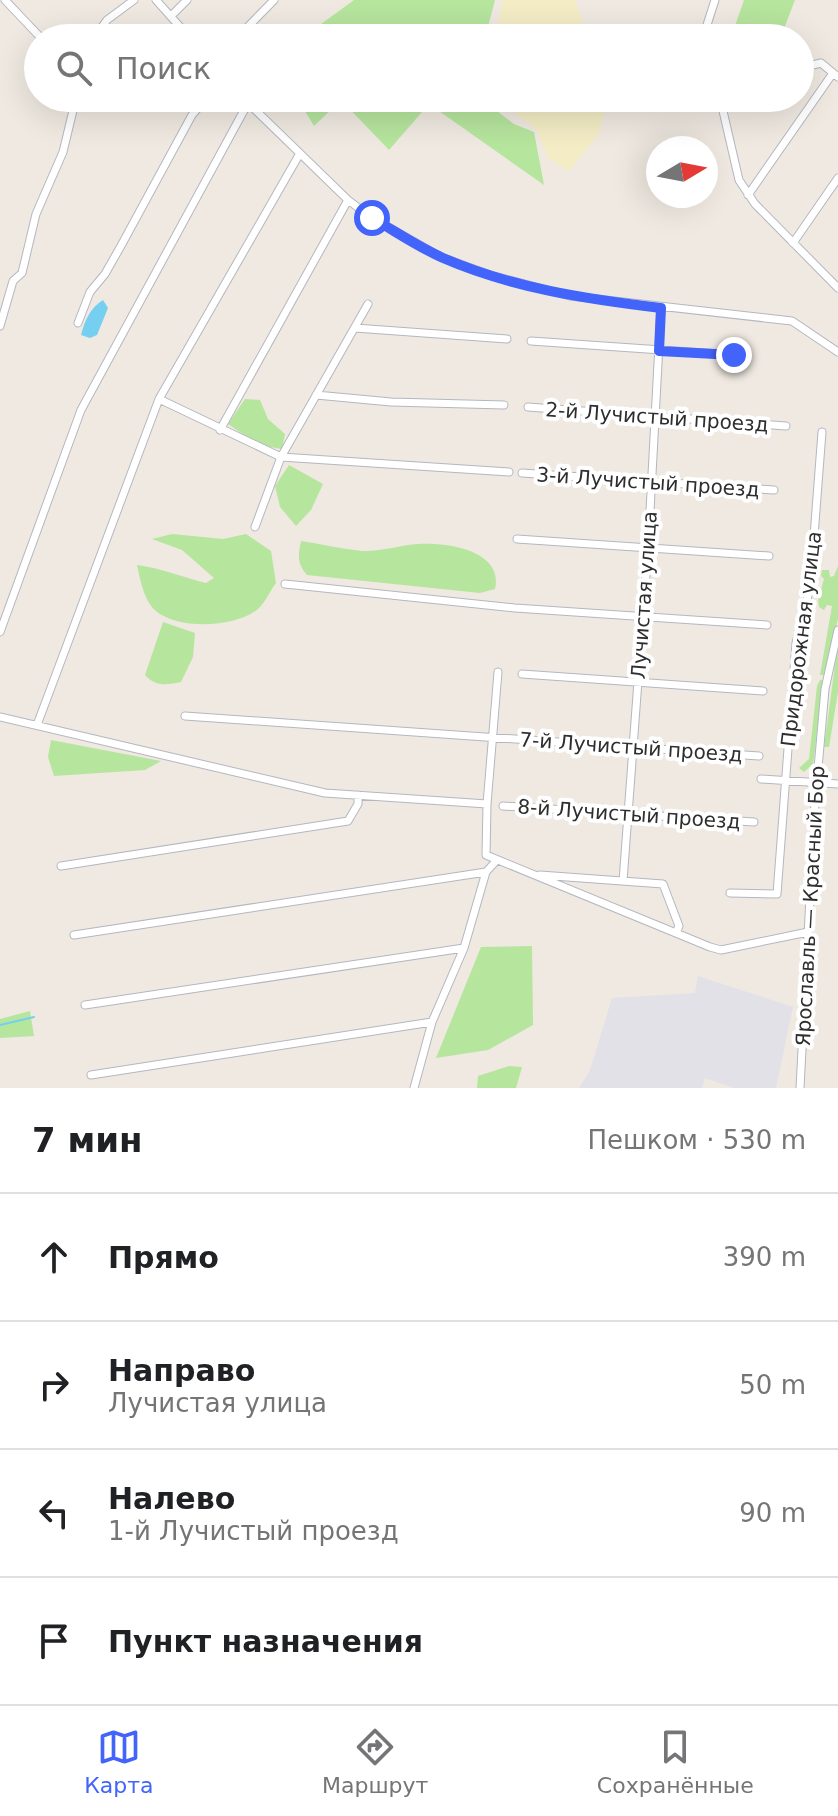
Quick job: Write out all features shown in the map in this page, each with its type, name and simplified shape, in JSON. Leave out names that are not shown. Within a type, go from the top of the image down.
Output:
[{"type":"street","points":[[5,0],[28,24]]},
{"type":"street","points":[[104,24],[134,0]]},
{"type":"street","points":[[156,0],[178,24]]},
{"type":"street","points":[[171,16],[187,0]]},
{"type":"street","points":[[251,24],[274,0]]},
{"type":"street","points":[[707,24],[715,0]]},
{"type":"street","points":[[814,65],[821,63],[835,75],[814,104]]},
{"type":"street","points":[[0,326],[13,281],[22,273],[36,214],[63,152],[73,112]]},
{"type":"street","points":[[78,323],[90,292],[122,244],[195,112]]},
{"type":"street","points":[[0,632],[81,410],[239,112]]},
{"type":"street","points":[[256,112],[348,200],[372,218],[441,257],[490,275],[570,296],[792,321],[838,352]]},
{"type":"street","points":[[723,112],[739,180],[748,195],[838,288]]},
{"type":"street","points":[[748,195],[808,112]]},
{"type":"street","points":[[37,725],[159,399],[299,155]]},
{"type":"street","points":[[793,243],[838,178]]},
{"type":"street","points":[[220,430],[348,200]]},
{"type":"street","points":[[255,527],[281,457],[368,304]]},
{"type":"street","name":"Лучистая улица","points":[[623,881],[653,483],[661,308]]},
{"type":"street","points":[[355,328],[507,339]]},
{"type":"street","points":[[531,341],[734,355]]},
{"type":"street","points":[[316,395],[391,402],[504,405]]},
{"type":"street","name":"3-й Лучистый проезд","points":[[159,399],[281,457],[509,472]]},
{"type":"street","name":"2-й Лучистый проезд","points":[[528,407],[786,426]]},
{"type":"street","name":"Придорожная улица","points":[[730,893],[777,894],[796,643],[810,588],[822,432]]},
{"type":"street","name":"3-й Лучистый проезд","points":[[522,473],[774,490]]},
{"type":"street","points":[[517,539],[769,556]]},
{"type":"street","points":[[285,584],[515,608],[767,625]]},
{"type":"street","name":"Ярославль — Красный Бор","points":[[800,1088],[817,782],[825,689],[838,630]]},
{"type":"street","points":[[498,672],[491,737],[486,855],[721,950],[808,932]]},
{"type":"street","points":[[522,674],[763,691]]},
{"type":"street","name":"7-й Лучистый проезд","points":[[185,716],[759,756]]},
{"type":"street","points":[[0,717],[325,793],[487,804]]},
{"type":"street","points":[[761,779],[838,784]]},
{"type":"street","points":[[61,866],[348,821],[358,804],[358,795]]},
{"type":"street","name":"8-й Лучистый проезд","points":[[503,806],[754,822]]},
{"type":"street","points":[[414,1088],[432,1022],[464,948],[486,872],[497,860]]},
{"type":"street","points":[[74,935],[486,872]]},
{"type":"street","points":[[534,874],[663,884],[679,926],[676,933]]},
{"type":"street","points":[[85,1005],[464,948]]},
{"type":"street","points":[[91,1075],[432,1022]]},
{"type":"shaded area","points":[[698,976],[793,1007],[776,1088],[734,1088],[705,1078],[702,1088],[579,1088],[590,1070],[612,998],[695,993]]},
{"type":"green space","points":[[354,0],[495,0],[489,24],[321,24]]},
{"type":"green space","points":[[744,0],[795,0],[786,24],[736,24]]},
{"type":"green space","points":[[306,112],[329,112],[314,126]]},
{"type":"green space","points":[[353,112],[422,112],[389,150]]},
{"type":"green space","points":[[440,112],[498,112],[514,124],[534,132],[544,185]]},
{"type":"green space","points":[[245,399],[260,400],[268,419],[285,434],[282,449],[259,445],[228,424]]},
{"type":"green space","points":[[289,465],[323,484],[311,510],[296,526],[280,507],[275,486]]},
{"type":"green space","points":[[172,534],[223,539],[246,534],[271,551],[276,583],[258,609],[235,620],[192,624],[166,617],[148,602],[137,565],[206,583],[214,578],[182,550],[152,539]]},
{"type":"green space","points":[[301,541],[362,551],[418,544],[457,547],[482,557],[491,565],[495,589],[480,593],[307,575],[299,559]]},
{"type":"green space","points":[[838,566],[838,619],[824,675],[820,675],[832,606],[827,605],[824,610],[819,607],[824,579],[821,576],[822,570],[829,570],[830,577],[834,576]]},
{"type":"green space","points":[[163,622],[195,633],[193,657],[181,682],[162,684],[153,682],[145,675]]},
{"type":"green space","points":[[838,643],[838,692],[829,747],[824,747]]},
{"type":"green space","points":[[820,680],[823,680],[813,764],[804,772],[799,768],[809,759]]},
{"type":"green space","points":[[51,740],[161,761],[145,770],[54,776],[48,757]]},
{"type":"green space","points":[[532,946],[533,1025],[488,1050],[436,1058],[481,947]]},
{"type":"green space","points":[[30,1011],[34,1036],[0,1038],[0,1019]]},
{"type":"green space","points":[[509,1066],[522,1067],[516,1088],[477,1088],[478,1076]]},
{"type":"sand","points":[[503,0],[575,0],[583,24],[498,24]]},
{"type":"sand","points":[[513,112],[604,112],[599,134],[569,171],[548,158],[536,129]]},
{"type":"water","points":[[103,300],[108,308],[97,335],[90,338],[81,335],[89,315]]},
{"type":"waterway","points":[[0,1025],[34,1017]]},
{"type":"route","points":[[372,218],[441,257],[490,275],[570,296],[661,308],[659,351],[734,355]]}]
